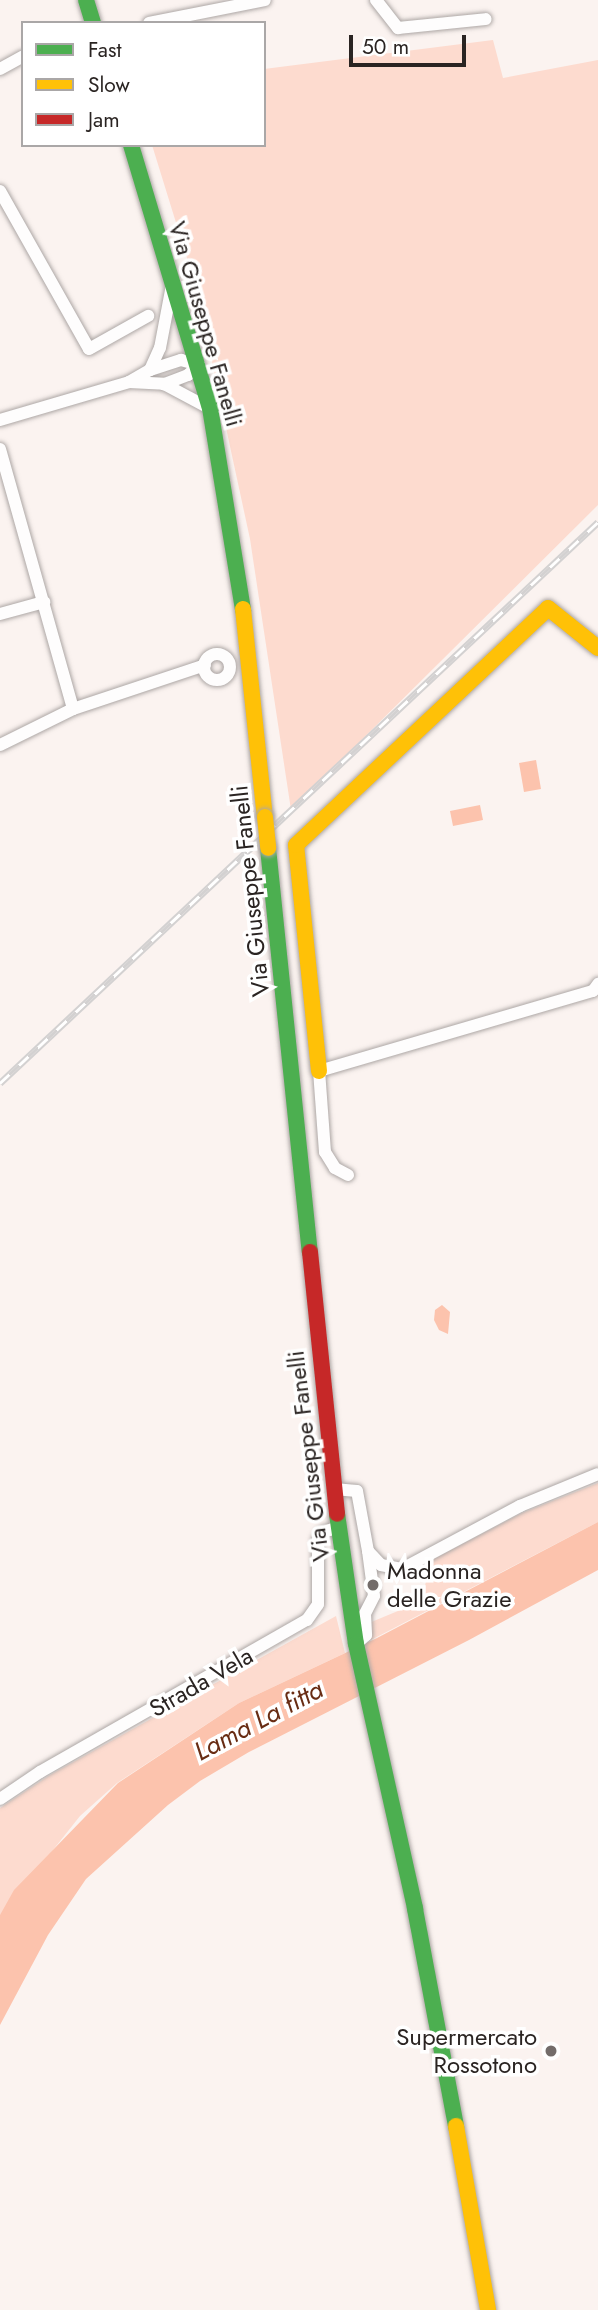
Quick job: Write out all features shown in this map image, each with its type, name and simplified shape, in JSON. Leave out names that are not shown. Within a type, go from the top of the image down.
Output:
[{"type":"main road","points":[[86,0],[88,21]]},
{"type":"main road","name":"Via Giuseppe Fanelli","points":[[132,147],[210,408],[248,638],[338,1527],[356,1644],[415,1909],[488,2310]]},
{"type":"main road","points":[[318,1071],[296,845],[548,608],[598,648]]},
{"type":"street","points":[[159,21],[265,0]]},
{"type":"street","points":[[376,0],[398,27],[486,19]]},
{"type":"street","points":[[0,69],[21,57]]},
{"type":"street","points":[[0,191],[89,349],[148,316]]},
{"type":"street","points":[[149,370],[160,348],[173,282]]},
{"type":"street","points":[[0,420],[128,382],[149,370],[181,360],[199,365],[188,376],[164,384],[128,382]]},
{"type":"street","points":[[164,384],[210,408]]},
{"type":"street","points":[[0,449],[73,709]]},
{"type":"street","points":[[0,614],[44,602]]},
{"type":"street","points":[[0,745],[73,709],[205,665]]},
{"type":"street","points":[[348,1175],[335,1168],[325,1152],[318,1071],[593,991],[598,984]]},
{"type":"street","points":[[368,1551],[380,1565],[402,1569],[520,1506],[598,1474]]},
{"type":"street","points":[[334,1489],[357,1491],[368,1551],[374,1596],[365,1614],[366,1634],[356,1644]]},
{"type":"street","name":"Strada Vela","points":[[0,1800],[40,1772],[307,1620],[318,1604],[318,1540],[322,1533],[338,1527]]},
{"type":"shaded area","points":[[493,40],[503,78],[598,60],[598,505],[291,810],[250,539],[195,284],[153,147],[266,147],[266,69]]},
{"type":"shaded area","points":[[598,1483],[598,1522],[371,1640],[369,1623],[422,1601],[430,1561],[522,1513]]},
{"type":"shaded area","points":[[336,1616],[345,1653],[239,1703],[117,1783],[80,1816],[53,1850],[0,1932],[0,1808],[50,1775]]},
{"type":"water","points":[[536,760],[541,789],[524,792],[519,763]]},
{"type":"water","points":[[480,805],[483,820],[453,826],[450,811]]},
{"type":"water","points":[[442,1305],[450,1312],[448,1334],[439,1330],[434,1320],[435,1310]]},
{"type":"water","name":"Lama La fitta","points":[[598,1522],[598,1570],[469,1640],[249,1752],[200,1781],[168,1805],[86,1879],[48,1935],[0,2025],[0,1915],[14,1890],[118,1783],[239,1703],[377,1638]]},
{"type":"railway","points":[[0,1083],[598,522]]},
{"type":"traffic: fast","points":[[86,0],[92,21]]},
{"type":"traffic: fast","points":[[132,147],[210,408],[243,609]]},
{"type":"traffic: fast","points":[[268,848],[310,1252]]},
{"type":"traffic: fast","points":[[337,1514],[356,1644],[415,1909],[456,2126]]},
{"type":"traffic: slow","points":[[319,1071],[296,845],[548,608],[598,648]]},
{"type":"traffic: slow","points":[[243,609],[265,817]]},
{"type":"traffic: slow","points":[[265,817],[268,848]]},
{"type":"traffic: slow","points":[[456,2126],[488,2310]]},
{"type":"traffic: jam","points":[[310,1252],[337,1514]]},
{"type":"place","name":"Madonna delle Grazie","points":[[373,1585]]},
{"type":"place","name":"Supermercato Rossotono","points":[[551,2051]]}]
